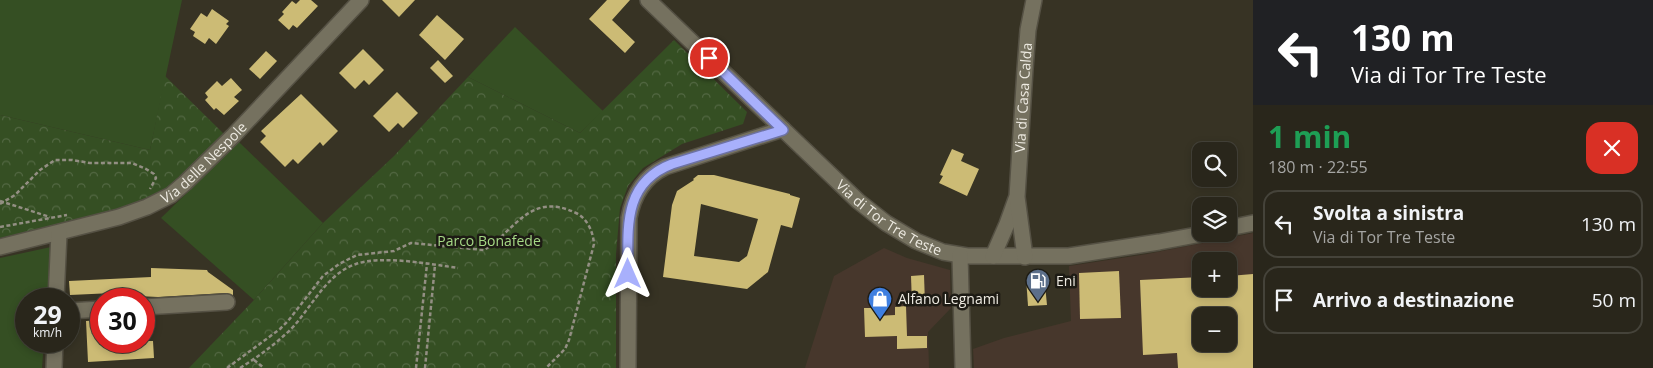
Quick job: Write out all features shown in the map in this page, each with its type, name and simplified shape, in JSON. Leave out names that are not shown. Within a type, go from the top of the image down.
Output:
[{"type":"street","name":"Via delle Nespole","points":[[0,247],[59,233],[147,208],[171,195],[234,134],[361,0]]},
{"type":"street","name":"Via di Tor Tre Teste","points":[[648,0],[849,193],[886,223],[930,248],[960,255],[1069,256],[1192,236]]},
{"type":"street","name":"Via di Casa Calda","points":[[1025,257],[1017,197],[1026,52],[1034,0]]},
{"type":"street","points":[[628,368],[629,218],[634,198],[639,189],[651,176],[664,167],[783,130]]},
{"type":"street","name":"Via di Casa Calda","points":[[993,256],[1017,197]]},
{"type":"street","points":[[1237,227],[1253,224]]},
{"type":"street","points":[[56,288],[59,233]]},
{"type":"street","points":[[960,255],[963,368]]},
{"type":"street","points":[[155,306],[227,302]]},
{"type":"street","points":[[54,368],[55,353]]},
{"type":"path","points":[[1,202],[14,195],[40,170],[55,160],[90,163],[132,163],[154,174],[156,178],[150,190]]},
{"type":"path","points":[[1,202],[51,217]]},
{"type":"path","points":[[227,368],[280,329],[323,276],[339,264],[357,255],[394,251],[411,243],[484,250],[518,220],[530,212],[546,206],[568,209],[580,215],[594,234],[594,244],[569,340],[565,349],[546,368]]},
{"type":"path","points":[[0,227],[70,214]]},
{"type":"path","points":[[240,368],[272,347],[293,327],[328,283],[343,271],[356,264],[388,260],[458,268]]},
{"type":"path","points":[[416,368],[427,264]]},
{"type":"path","points":[[425,368],[435,265]]},
{"type":"path","points":[[253,360],[264,368]]},
{"type":"shaded area","points":[[1253,233],[1253,368],[974,368],[973,349],[1004,338],[1071,321],[1069,266],[1208,242],[1237,242],[1237,236]]},
{"type":"shaded area","name":"Alfano Legnami","points":[[884,248],[907,258],[950,270],[951,308],[928,332],[929,368],[805,368],[834,276]]},
{"type":"green space","points":[[0,0],[182,0],[150,150],[0,115]]},
{"type":"green space","points":[[515,27],[603,111],[580,133],[468,77]]},
{"type":"green space","name":"Parco Bonafede","points":[[674,40],[747,112],[743,124],[682,144],[643,168],[628,186],[620,208],[616,254],[616,368],[189,368],[254,300],[323,223],[394,156],[468,77],[580,133]]},
{"type":"green space","points":[[165,76],[224,134],[168,189],[141,204],[0,238],[0,115],[150,150]]},
{"type":"green space","points":[[239,142],[323,223],[254,300],[161,218]]},
{"type":"green space","points":[[51,247],[48,288],[15,288],[15,353],[43,353],[42,368],[0,368],[0,258]]},
{"type":"building","points":[[300,0],[311,0],[318,6],[297,28],[293,25],[289,30],[278,20],[284,14],[282,12],[292,1],[296,4]]},
{"type":"building","points":[[382,0],[415,0],[399,17]]},
{"type":"building","points":[[607,0],[630,0],[612,20],[635,42],[625,53],[589,19]]},
{"type":"building","points":[[212,9],[229,21],[226,24],[229,26],[216,44],[209,38],[205,44],[193,36],[195,32],[190,29],[201,13],[207,17]]},
{"type":"building","points":[[437,15],[464,39],[445,60],[419,35]]},
{"type":"building","points":[[363,49],[384,70],[369,85],[364,80],[355,89],[339,73]]},
{"type":"building","points":[[266,51],[277,61],[260,79],[249,69]]},
{"type":"building","points":[[438,60],[453,76],[445,83],[430,68]]},
{"type":"building","points":[[231,78],[242,90],[234,97],[239,101],[224,115],[216,108],[214,110],[205,100],[208,97],[205,93],[217,81],[222,86]]},
{"type":"building","points":[[397,92],[418,113],[403,128],[398,123],[389,132],[373,116]]},
{"type":"building","points":[[301,94],[338,131],[323,146],[320,142],[298,164],[293,159],[285,167],[260,142],[266,136],[261,131]]},
{"type":"building","points":[[952,149],[964,154],[961,161],[979,169],[967,196],[939,183],[943,176],[940,175]]},
{"type":"building","points":[[698,175],[714,175],[800,198],[792,228],[781,225],[768,272],[747,289],[663,277],[672,205],[677,191]],"holes":[[[701,204],[758,219],[747,256],[739,262],[694,256]]]},
{"type":"building","points":[[151,268],[207,270],[233,290],[233,295],[226,293],[155,297],[155,288],[90,288],[90,294],[80,295],[80,288],[70,288],[69,281],[151,277]]},
{"type":"building","points":[[1119,271],[1121,318],[1080,319],[1079,273]]},
{"type":"building","points":[[1253,274],[1253,368],[1178,368],[1177,353],[1143,355],[1140,280],[1192,277],[1192,297],[1237,297],[1237,275]]},
{"type":"building","points":[[924,275],[925,304],[912,304],[911,276]]},
{"type":"building","points":[[1044,275],[1047,305],[1028,306],[1026,277]]},
{"type":"building","points":[[906,306],[907,336],[927,336],[927,348],[897,349],[897,336],[865,337],[864,308],[876,308],[876,316],[895,315],[895,307]]},
{"type":"building","points":[[86,321],[90,321],[90,353],[154,353],[154,358],[88,362]]},
{"type":"place","name":"Eni","points":[[1038,302]]},
{"type":"place","name":"Alfano Legnami","points":[[880,320]]},
{"type":"route","points":[[628,274],[630,208],[644,182],[657,170],[672,164],[783,130],[709,58]]}]
